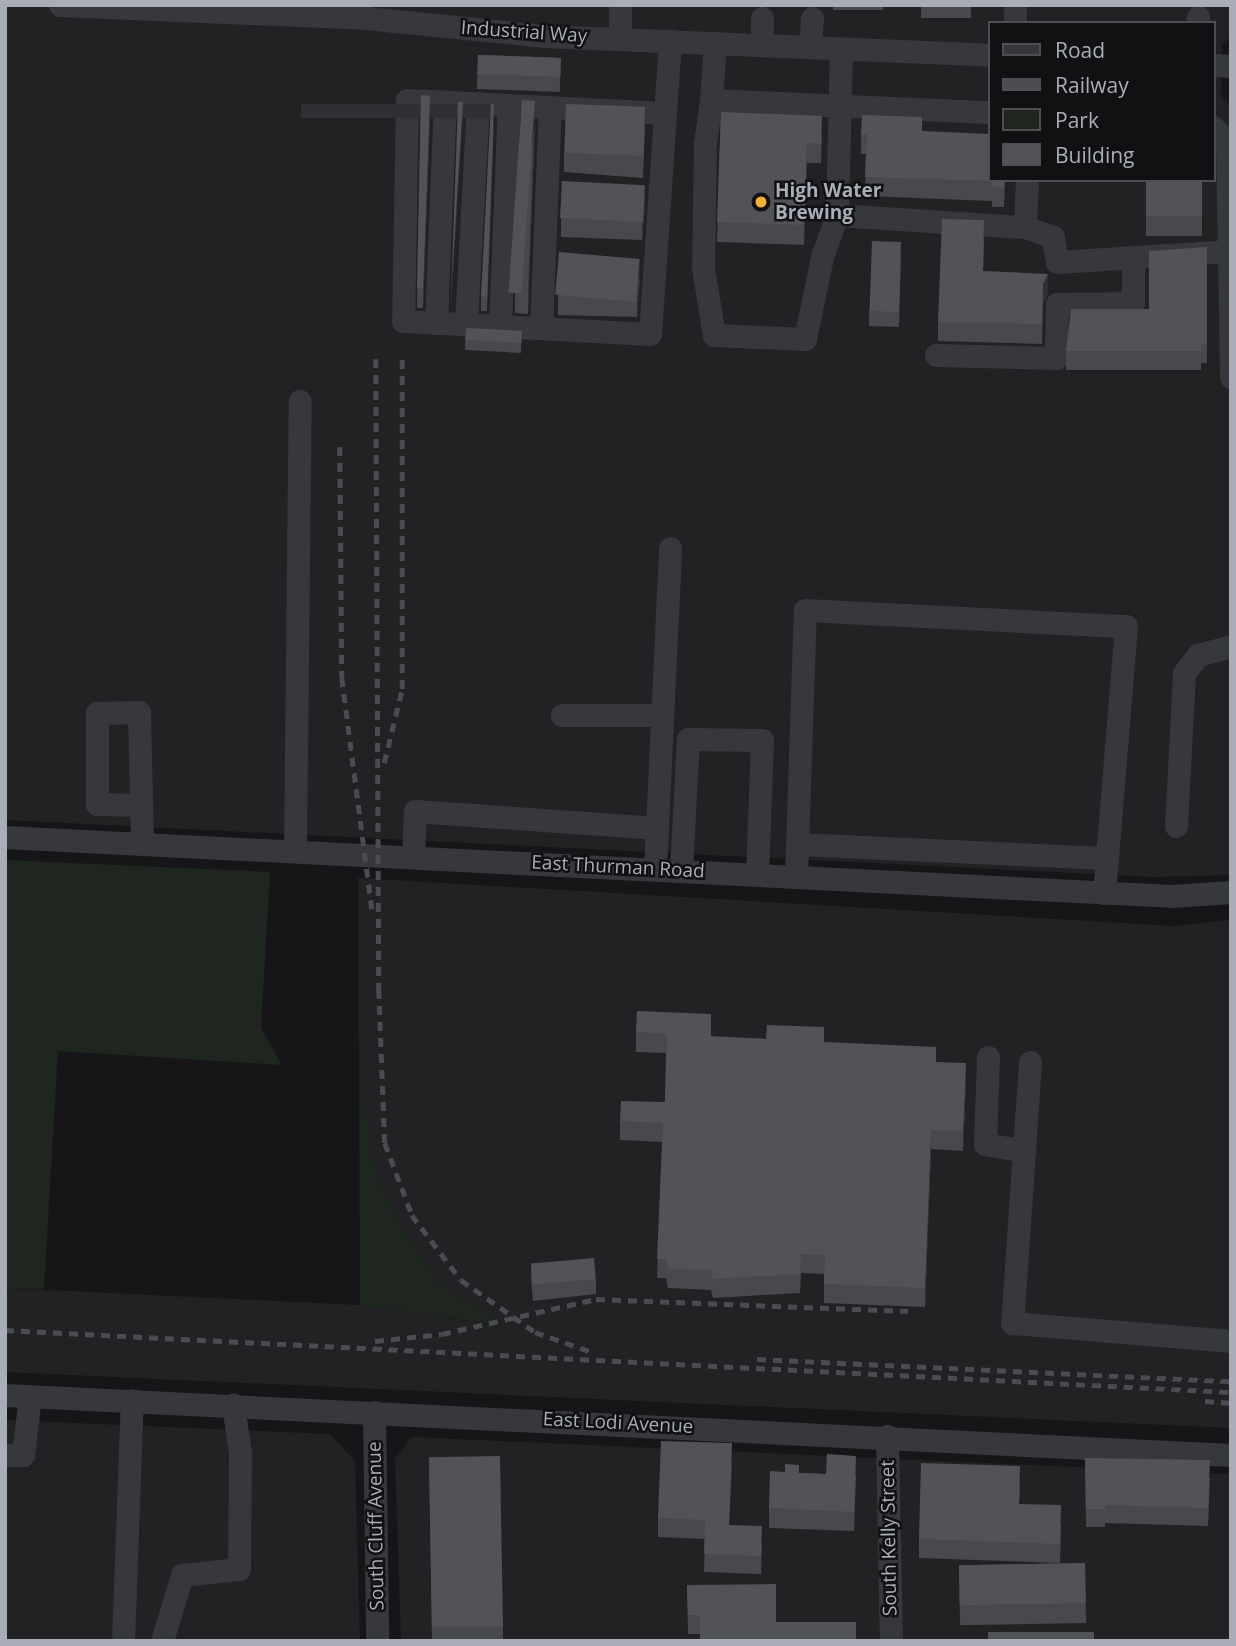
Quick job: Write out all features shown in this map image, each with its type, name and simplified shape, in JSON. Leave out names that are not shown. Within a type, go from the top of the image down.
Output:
[{"type":"street","name":"Industrial Way","points":[[60,5],[365,12],[620,39],[988,55]]},
{"type":"street","points":[[620,5],[620,39]]},
{"type":"street","points":[[762,18],[762,45]]},
{"type":"street","points":[[810,47],[812,18]]},
{"type":"street","points":[[665,113],[407,100],[403,321],[650,334],[670,41]]},
{"type":"street","points":[[715,43],[705,143],[703,268],[713,335],[805,339],[822,257],[837,215],[841,49]]},
{"type":"street","points":[[711,100],[988,112]]},
{"type":"street","points":[[436,323],[445,101]]},
{"type":"street","points":[[466,324],[478,103]]},
{"type":"street","points":[[500,326],[509,105]]},
{"type":"street","points":[[541,328],[550,107]]},
{"type":"street","points":[[1215,129],[1227,142],[1231,377]]},
{"type":"street","points":[[1026,227],[1027,182]]},
{"type":"street","points":[[547,185],[572,187]]},
{"type":"street","points":[[635,191],[660,193]]},
{"type":"street","points":[[837,215],[1026,227],[1053,237],[1057,262],[1230,251]]},
{"type":"street","points":[[544,256],[572,258]]},
{"type":"street","points":[[936,355],[1056,358],[1057,304],[1133,303],[1133,257]]},
{"type":"street","points":[[627,263],[655,266]]},
{"type":"street","points":[[295,850],[300,401]]},
{"type":"street","points":[[655,869],[670,548]]},
{"type":"street","points":[[796,877],[805,610],[1126,626],[1104,893]]},
{"type":"street","points":[[1176,826],[1184,673],[1198,654],[1231,646]]},
{"type":"street","points":[[562,715],[662,715]]},
{"type":"street","points":[[681,871],[688,739],[762,740],[757,874]]},
{"type":"street","points":[[141,805],[142,843]]},
{"type":"street","points":[[413,857],[415,811],[657,828]]},
{"type":"street","name":"East Thurman Road","points":[[5,837],[1104,893],[1172,896],[1231,892]]},
{"type":"street","points":[[797,844],[1107,858]]},
{"type":"street","points":[[988,1057],[985,1144],[1024,1151]]},
{"type":"street","points":[[1030,1062],[1012,1323],[1231,1341]]},
{"type":"street","name":"East Lodi Avenue","points":[[5,1395],[887,1436],[1231,1455]]},
{"type":"street","points":[[5,1455],[23,1455],[30,1396]]},
{"type":"street","points":[[123,1641],[132,1400]]},
{"type":"street","points":[[162,1641],[182,1574],[239,1569],[240,1453],[233,1405]]},
{"type":"street","name":"South Cluff Avenue","points":[[374,1412],[377,1641]]},
{"type":"street","name":"South Kelly Street","points":[[887,1436],[891,1641]]},
{"type":"shaded area","points":[[5,5],[1231,5],[1231,37],[1222,44],[1221,97],[1231,106],[1231,875],[1154,877],[5,820]]},
{"type":"shaded area","points":[[358,878],[1175,926],[1231,920],[1231,1428],[5,1372],[5,1288],[360,1305],[507,1327],[438,1283],[405,1232],[377,1176],[359,1070]]},
{"type":"shaded area","points":[[5,1420],[330,1434],[355,1461],[360,1641],[5,1641]]},
{"type":"shaded area","points":[[412,1437],[1231,1474],[1231,1641],[401,1641],[395,1459]]},
{"type":"green space","points":[[5,860],[270,872],[261,1028],[282,1065],[58,1051],[44,1289],[5,1288]]},
{"type":"green space","points":[[359,1070],[377,1175],[405,1232],[438,1283],[509,1327],[360,1305]]},
{"type":"building","points":[[478,55],[561,58],[560,77],[477,74]]},
{"type":"building","points":[[421,95],[430,96],[423,289],[417,288]]},
{"type":"building","points":[[522,100],[535,101],[522,293],[509,293]]},
{"type":"building","points":[[458,102],[463,102],[451,295]]},
{"type":"building","points":[[491,104],[494,104],[487,297],[481,296]]},
{"type":"building","points":[[566,104],[645,107],[643,156],[564,153]]},
{"type":"building","name":"High Water Brewing","points":[[721,112],[822,116],[821,144],[807,143],[804,225],[717,222]]},
{"type":"building","points":[[862,115],[922,117],[922,131],[988,134],[988,181],[865,177],[867,134],[861,134]]},
{"type":"building","points":[[562,181],[645,185],[643,222],[560,218]]},
{"type":"building","points":[[992,182],[1004,182],[1004,188],[992,187]]},
{"type":"building","points":[[1146,182],[1202,182],[1202,216],[1146,216]]},
{"type":"building","points":[[942,219],[984,220],[983,271],[1048,274],[1043,284],[1042,324],[938,322]]},
{"type":"building","points":[[872,241],[901,242],[899,312],[870,311]]},
{"type":"building","points":[[1207,247],[1207,344],[1201,344],[1201,351],[1066,351],[1071,309],[1149,309],[1149,251]]},
{"type":"building","points":[[559,252],[640,259],[636,302],[555,295]]},
{"type":"building","points":[[466,328],[522,331],[521,343],[465,340]]},
{"type":"building","points":[[637,1011],[711,1014],[711,1037],[766,1039],[767,1025],[824,1027],[824,1042],[936,1047],[936,1062],[966,1063],[963,1131],[931,1130],[925,1288],[824,1284],[825,1255],[801,1254],[800,1274],[713,1279],[711,1270],[668,1269],[666,1259],[657,1259],[663,1123],[620,1121],[621,1101],[665,1102],[667,1034],[636,1032]]},
{"type":"building","points":[[594,1258],[596,1279],[533,1284],[531,1263]]},
{"type":"building","points":[[661,1441],[732,1443],[729,1525],[762,1526],[761,1556],[704,1554],[705,1520],[658,1518]]},
{"type":"building","points":[[827,1454],[856,1456],[854,1512],[769,1508],[770,1471],[785,1472],[785,1464],[799,1465],[799,1473],[826,1474]]},
{"type":"building","points":[[500,1456],[503,1626],[432,1627],[429,1457]]},
{"type":"building","points":[[1085,1458],[1210,1460],[1208,1508],[1105,1505],[1105,1509],[1086,1509]]},
{"type":"building","points":[[921,1463],[1020,1466],[1019,1504],[1061,1505],[1060,1544],[919,1539]]},
{"type":"building","points":[[1085,1563],[1086,1603],[960,1605],[959,1565]]},
{"type":"building","points":[[776,1584],[776,1622],[856,1622],[856,1641],[700,1641],[700,1615],[688,1615],[687,1585]]},
{"type":"building","points":[[988,1632],[1094,1632],[1094,1641],[988,1641]]},
{"type":"railway","points":[[384,763],[402,689],[402,356]]},
{"type":"railway","points":[[376,359],[379,990],[385,1143],[412,1215],[461,1280],[535,1332],[592,1352]]},
{"type":"railway","points":[[340,447],[342,678],[373,916]]},
{"type":"railway","points":[[375,1341],[442,1334],[596,1299],[908,1311]]},
{"type":"railway","points":[[5,1330],[1231,1392]]},
{"type":"railway","points":[[757,1359],[1231,1381]]},
{"type":"railway","points":[[1205,1401],[1231,1403]]},
{"type":"place","name":"High Water Brewing","points":[[761,202]]}]
